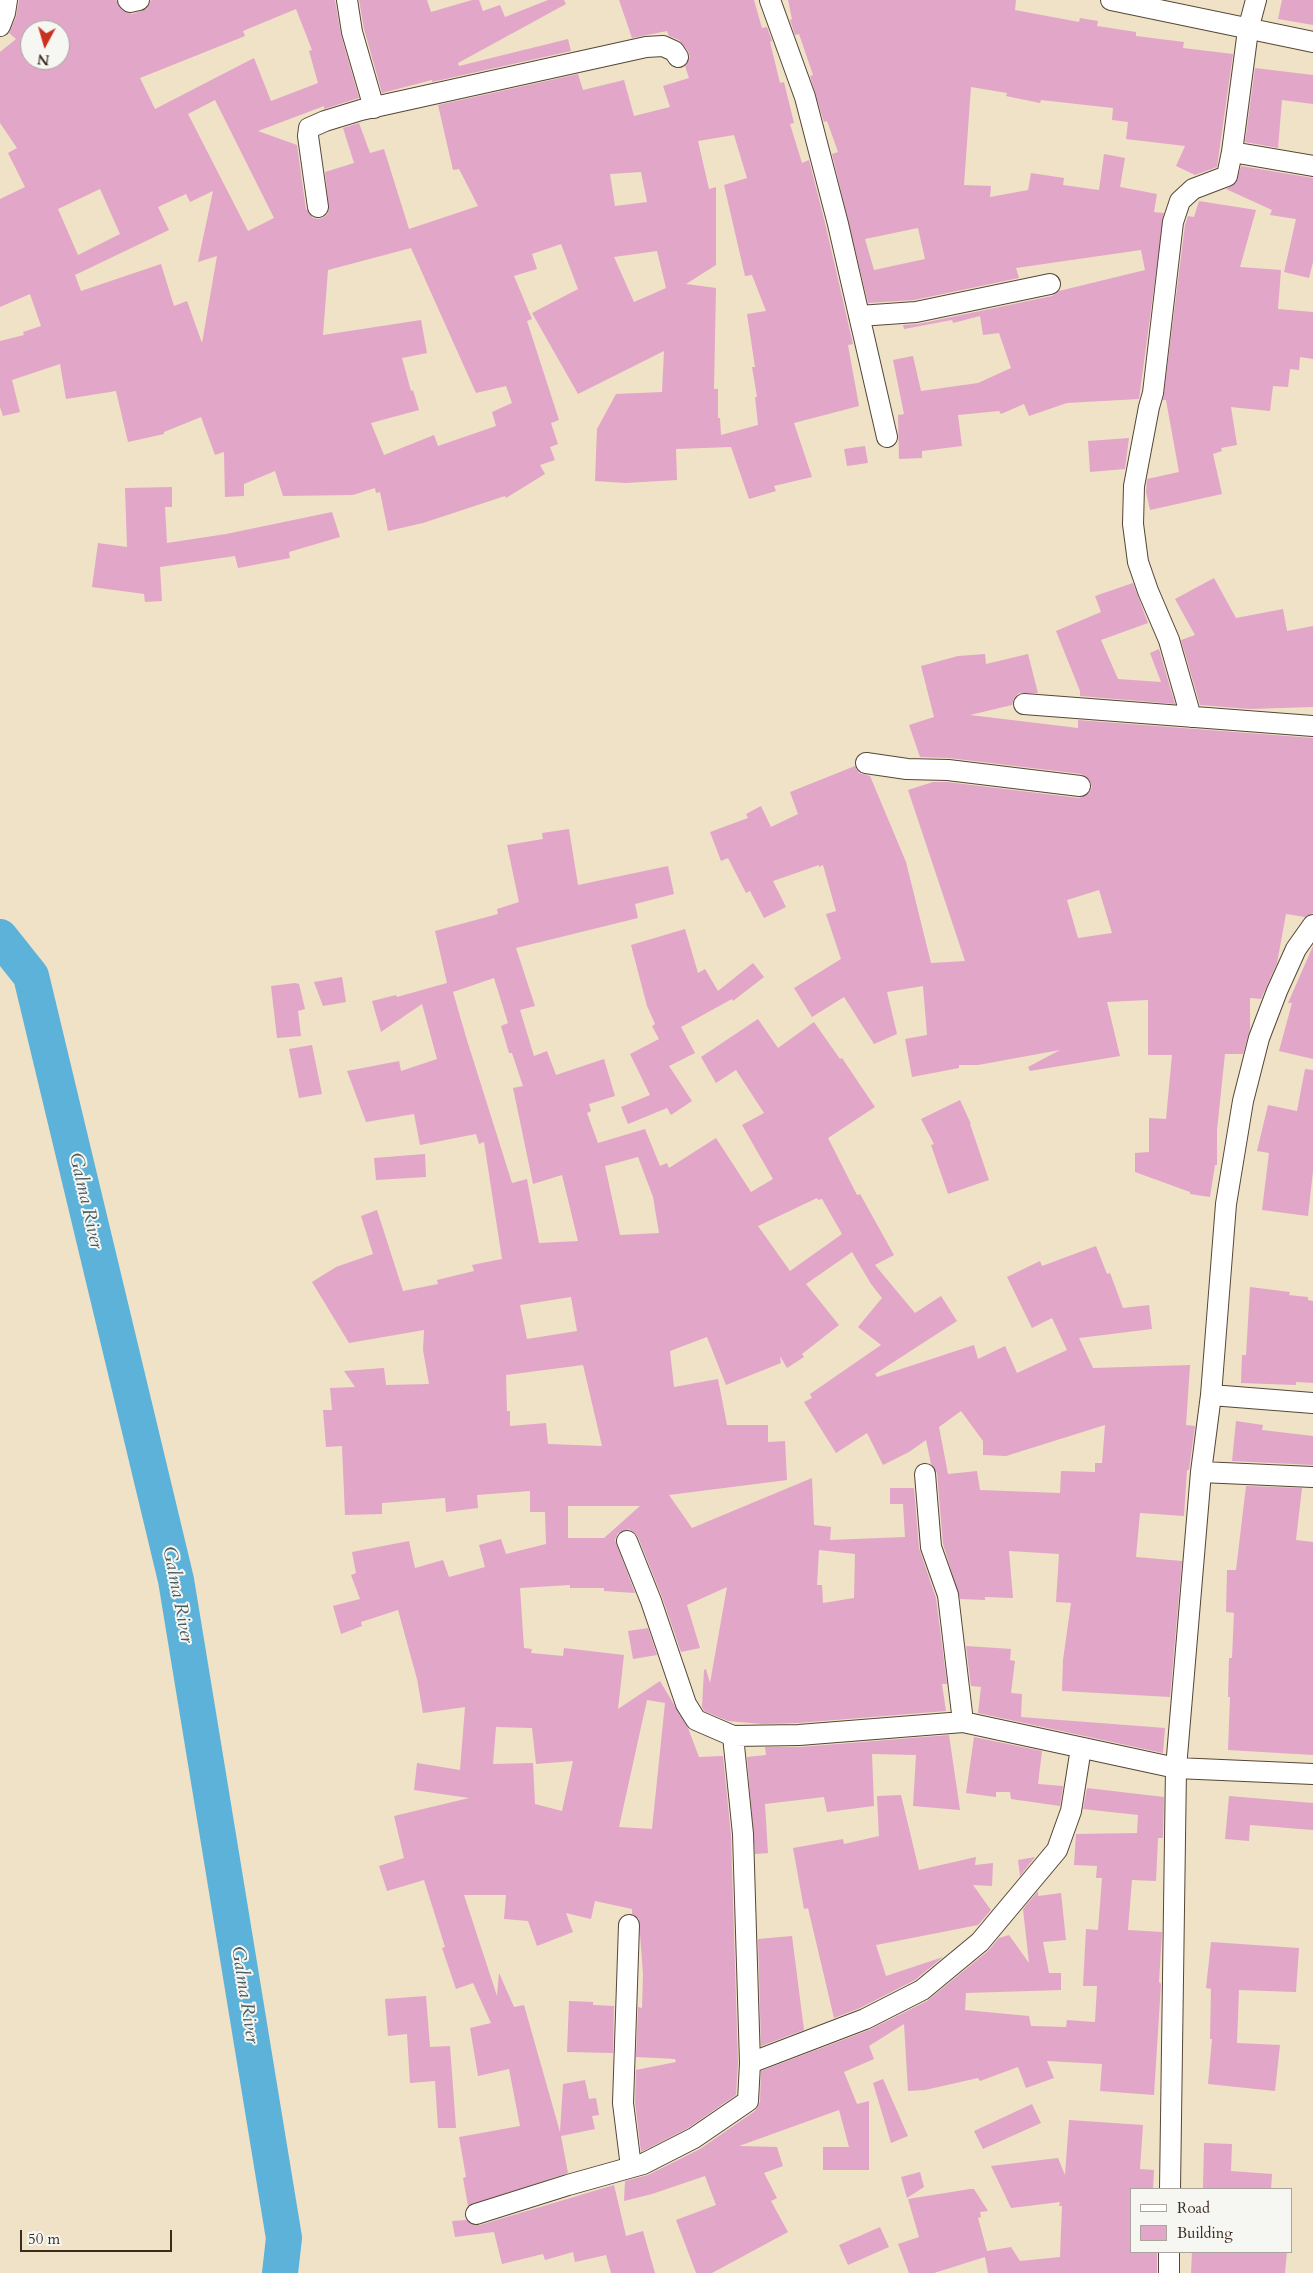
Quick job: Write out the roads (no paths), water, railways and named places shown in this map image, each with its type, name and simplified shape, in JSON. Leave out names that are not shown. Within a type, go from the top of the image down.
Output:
[{"type":"street","points":[[0,26],[7,0]]},
{"type":"street","points":[[128,0],[130,2],[139,0]]},
{"type":"street","points":[[347,0],[352,32],[374,108]]},
{"type":"street","points":[[770,0],[805,97],[887,437]]},
{"type":"street","points":[[1111,0],[1313,42]]},
{"type":"street","points":[[1191,717],[1169,640],[1138,562],[1133,524],[1134,486],[1153,393],[1173,222],[1180,201],[1192,190],[1227,176],[1232,152],[1248,30],[1256,0]]},
{"type":"street","points":[[318,207],[308,136],[309,128],[324,121],[646,47],[663,46],[674,51],[678,57]]},
{"type":"street","points":[[1232,152],[1313,166]]},
{"type":"street","points":[[859,316],[916,312],[1050,284]]},
{"type":"street","points":[[1024,704],[1313,726]]},
{"type":"street","points":[[866,762],[906,768],[948,770],[1080,786]]},
{"type":"street","points":[[1170,2188],[1176,1768],[1226,1204],[1243,1101],[1259,1038],[1296,949],[1313,925]]},
{"type":"street","points":[[1210,1395],[1313,1403]]},
{"type":"street","points":[[1201,1472],[1313,1477]]},
{"type":"street","points":[[925,1474],[931,1547],[948,1595],[963,1722]]},
{"type":"street","points":[[627,1541],[651,1601],[686,1704],[696,1720],[733,1736],[806,1734],[963,1722],[1176,1768],[1313,1774]]},
{"type":"street","points":[[476,2214],[568,2184],[643,2164],[694,2138],[748,2101],[750,2062],[743,1834],[733,1736]]},
{"type":"street","points":[[750,2062],[864,2019],[922,1990],[980,1942],[1057,1850],[1071,1811],[1081,1748]]},
{"type":"street","points":[[629,1925],[630,1942],[623,2036],[623,2103],[631,2167]]},
{"type":"street","points":[[1169,2253],[1169,2273]]},
{"type":"waterway","name":"Galma River","points":[[0,937],[31,976],[176,1580],[284,2238],[280,2273]]}]
